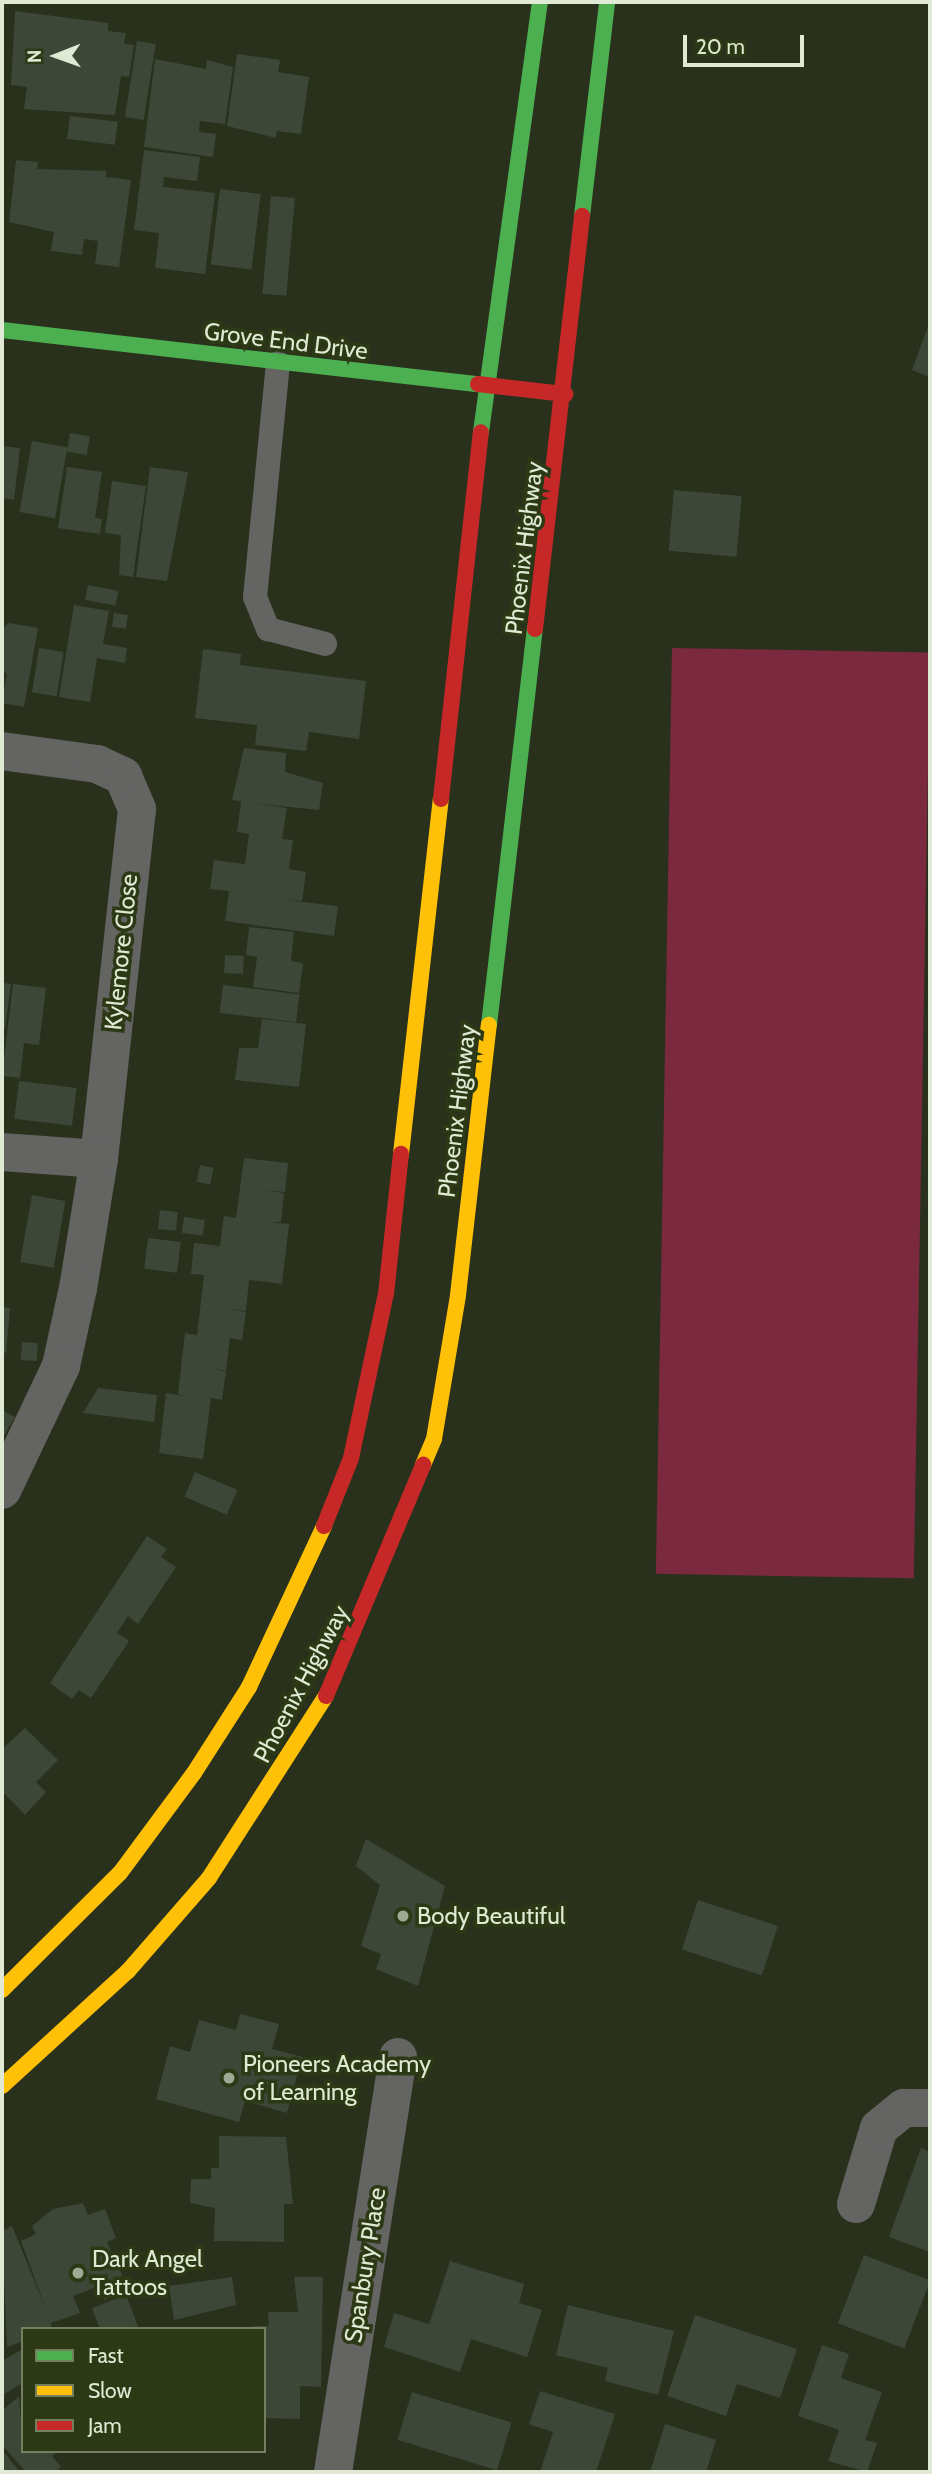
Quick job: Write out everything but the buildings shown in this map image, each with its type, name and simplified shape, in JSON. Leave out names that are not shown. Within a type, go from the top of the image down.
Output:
[{"type":"main road","name":"Phoenix Highway","points":[[2,1990],[120,1873],[194,1773],[249,1687],[302,1583],[351,1458],[386,1294],[486,388],[540,2]]},
{"type":"main road","name":"Phoenix Highway","points":[[2,2086],[128,1972],[209,1878],[280,1775],[344,1664],[434,1439],[460,1281],[565,394],[607,2]]},
{"type":"main road","name":"Grove End Drive","points":[[2,330],[486,388],[565,394]]},
{"type":"street","name":"Kylemore Close","points":[[2,751],[97,764],[123,776],[133,789],[137,809],[99,1159],[61,1366],[2,1490]]},
{"type":"street","points":[[2,1152],[99,1159]]},
{"type":"street","name":"Spanbury Place","points":[[333,2472],[398,2057]]},
{"type":"street","points":[[856,2204],[879,2128],[904,2108],[930,2108]]},
{"type":"lane","points":[[278,363],[255,597],[268,629],[325,644]]},
{"type":"shaded area","points":[[672,648],[930,653],[914,1578],[656,1574]]},
{"type":"traffic: fast","points":[[481,432],[540,2]]},
{"type":"traffic: fast","points":[[582,216],[607,2]]},
{"type":"traffic: fast","points":[[2,330],[478,384]]},
{"type":"traffic: fast","points":[[489,1025],[535,629]]},
{"type":"traffic: slow","points":[[401,1154],[441,799]]},
{"type":"traffic: slow","points":[[423,1465],[434,1439],[458,1295],[489,1025]]},
{"type":"traffic: slow","points":[[2,1990],[120,1873],[194,1773],[249,1687],[324,1526]]},
{"type":"traffic: slow","points":[[2,2086],[128,1971],[209,1878],[326,1696]]},
{"type":"traffic: jam","points":[[535,629],[582,216]]},
{"type":"traffic: jam","points":[[478,384],[565,394]]},
{"type":"traffic: jam","points":[[441,799],[481,432]]},
{"type":"traffic: jam","points":[[324,1526],[351,1458],[386,1294],[401,1154]]},
{"type":"traffic: jam","points":[[326,1696],[423,1465]]},
{"type":"place","name":"Body Beautiful","points":[[403,1916]]},
{"type":"place","name":"Pioneers Academy of Learning","points":[[229,2078]]},
{"type":"place","name":"Dark Angel Tattoos","points":[[78,2273]]}]
